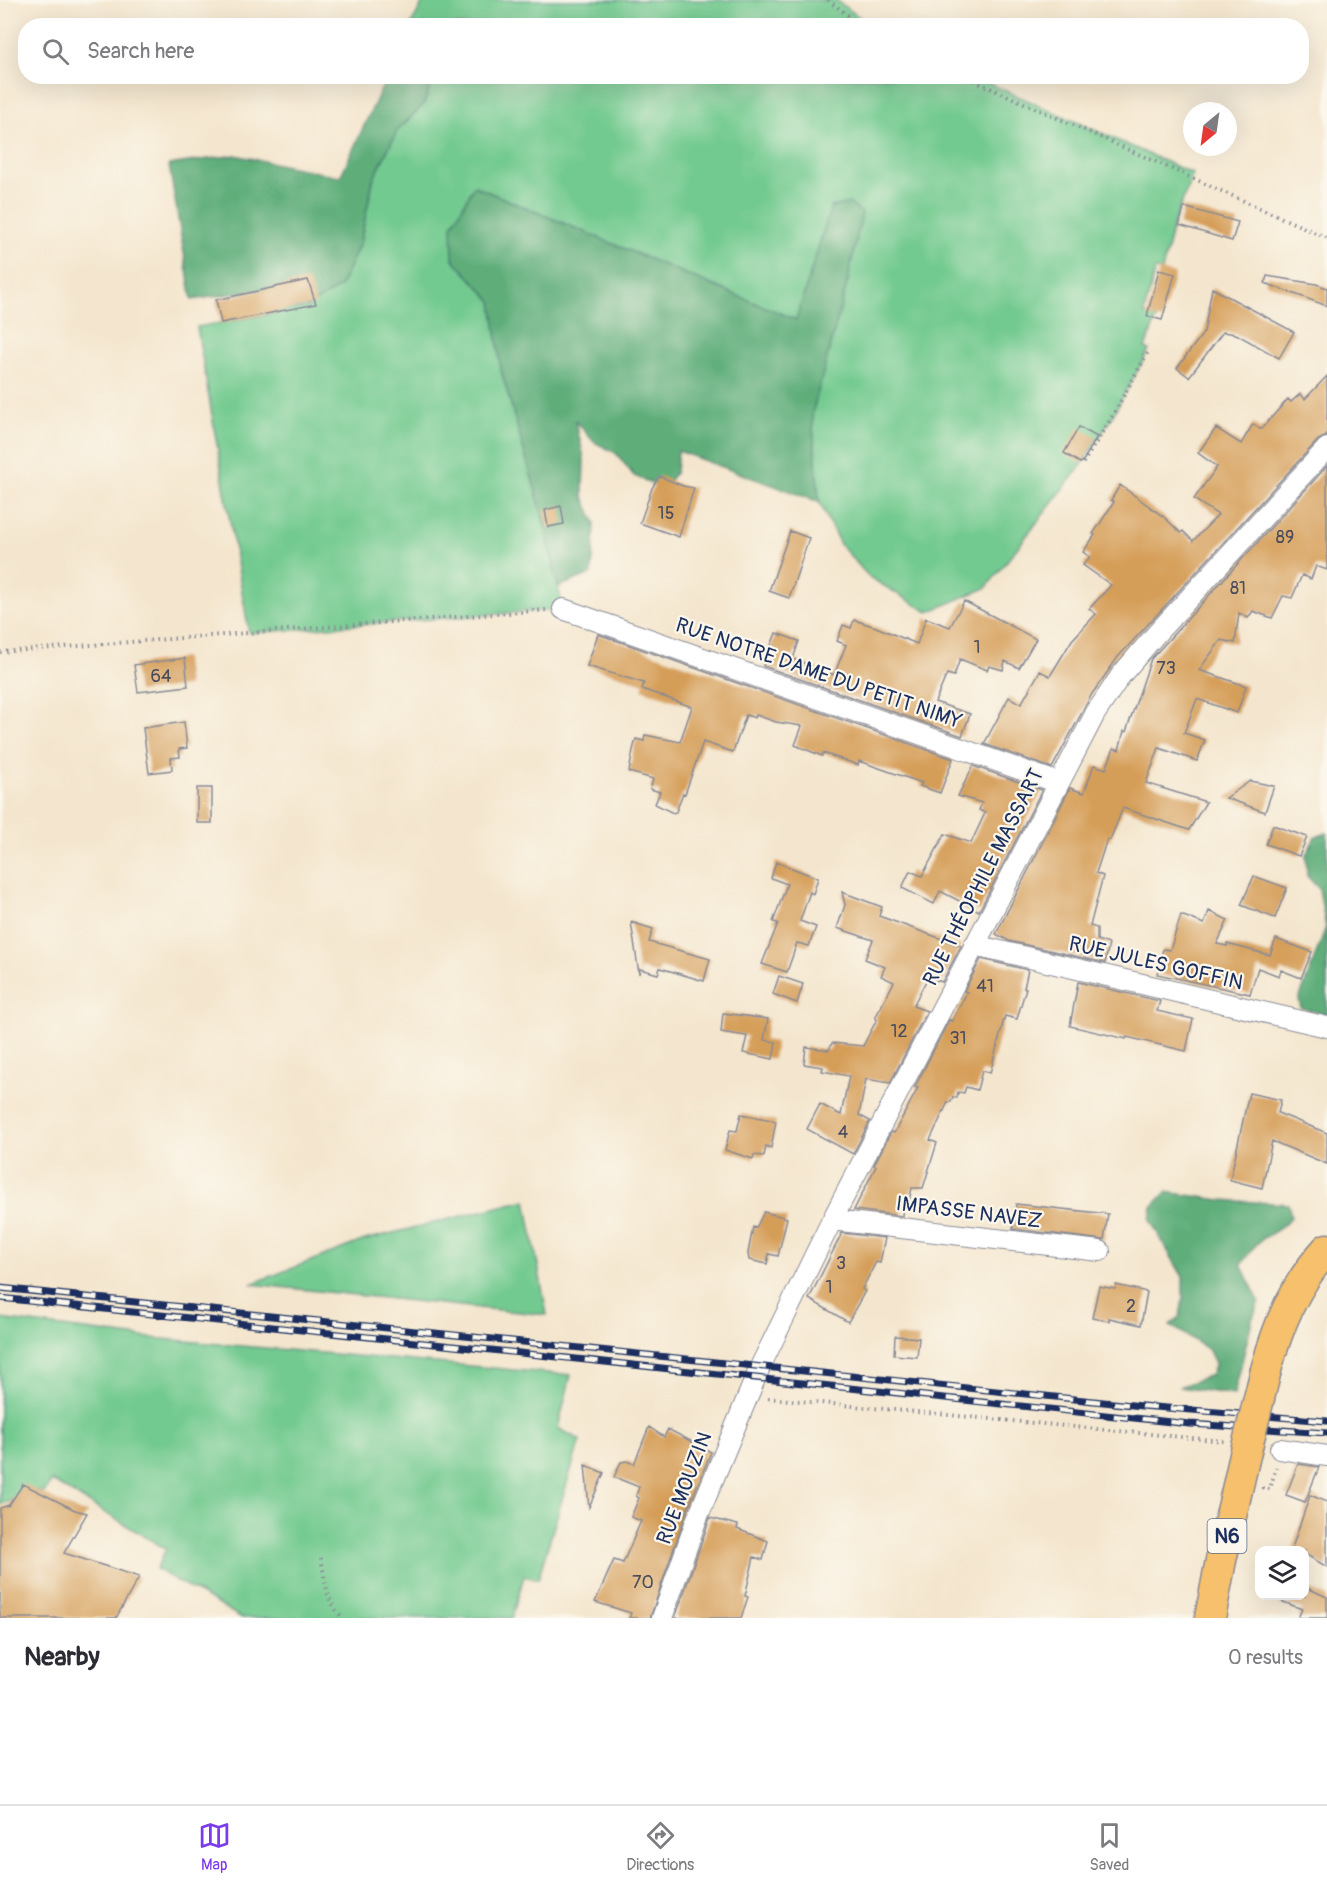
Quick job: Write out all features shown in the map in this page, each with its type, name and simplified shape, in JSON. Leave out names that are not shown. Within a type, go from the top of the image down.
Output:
[{"type":"main road","name":"N6","points":[[1210,1618],[1245,1455],[1276,1334],[1303,1278],[1327,1249]]},
{"type":"street","name":"RUE THÉOPHILE MASSART","points":[[755,1377],[832,1220],[1095,714],[1121,675],[1157,633],[1327,448]]},
{"type":"street","name":"RUE NOTRE DAME DU PETIT NIMY","points":[[563,609],[1059,783]]},
{"type":"street","name":"RUE JULES GOFFIN","points":[[974,945],[1327,1027]]},
{"type":"street","name":"IMPASSE NAVEZ","points":[[832,1220],[1100,1251]]},
{"type":"street","name":"RUE MOUZIN","points":[[662,1618],[696,1521],[755,1377]]},
{"type":"street","points":[[1280,1449],[1327,1456]]},
{"type":"path","points":[[828,0],[852,18]]},
{"type":"path","points":[[981,84],[1327,238]]},
{"type":"path","points":[[1083,463],[1149,350]]},
{"type":"path","points":[[0,652],[563,609]]},
{"type":"path","points":[[746,1396],[1215,1440]]},
{"type":"path","points":[[1265,1479],[1263,1488],[1270,1489],[1280,1449]]},
{"type":"path","points":[[321,1558],[328,1594],[338,1614],[344,1618]]},
{"type":"green space","points":[[424,0],[836,0],[860,18],[415,18]]},
{"type":"green space","points":[[384,84],[431,84],[424,104],[397,131],[373,180],[360,243],[340,287],[307,307],[303,283],[192,300],[169,165],[235,155],[340,177]]},
{"type":"green space","points":[[431,84],[991,84],[1193,174],[1173,225],[1162,271],[1155,270],[1144,314],[1157,317],[1145,348],[1149,350],[1109,422],[1083,463],[986,588],[928,612],[869,577],[840,544],[819,502],[812,414],[826,358],[831,207],[796,320],[474,186],[453,259],[492,301],[501,370],[542,513],[563,609],[249,633],[197,327],[307,307],[340,287],[360,243],[373,180],[397,131],[424,104]]},
{"type":"green space","points":[[474,186],[796,320],[831,207],[849,203],[862,213],[848,280],[812,414],[819,502],[678,451],[676,472],[664,488],[634,476],[616,453],[594,442],[575,420],[584,457],[583,495],[595,523],[593,560],[591,574],[558,587],[542,513],[501,370],[492,301],[453,259],[452,226]]},
{"type":"green space","points":[[1327,833],[1327,1015],[1301,1008],[1299,1000],[1326,927],[1319,889],[1307,876],[1306,855],[1315,837]]},
{"type":"green space","points":[[1166,1192],[1221,1200],[1288,1204],[1291,1216],[1288,1221],[1257,1244],[1241,1265],[1259,1301],[1252,1320],[1234,1395],[1179,1387],[1211,1375],[1215,1363],[1208,1349],[1170,1325],[1180,1317],[1183,1277],[1150,1220],[1152,1207]]},
{"type":"green space","points":[[526,1200],[547,1315],[251,1284],[365,1240]]},
{"type":"green space","points":[[0,1319],[140,1337],[571,1375],[558,1428],[580,1440],[538,1579],[524,1576],[512,1618],[242,1618],[156,1569],[166,1549],[52,1481],[44,1493],[37,1491],[0,1505]]},
{"type":"building","points":[[1184,207],[1238,222],[1232,241],[1179,225]]},
{"type":"building","points":[[1159,270],[1175,274],[1162,320],[1147,316]]},
{"type":"building","points":[[1267,276],[1327,288],[1327,306],[1265,283]]},
{"type":"building","points":[[308,280],[316,304],[221,323],[216,300]]},
{"type":"building","points":[[1212,288],[1294,332],[1279,358],[1236,334],[1223,332],[1189,377],[1177,368],[1204,332]]},
{"type":"building","points":[[1327,376],[1327,436],[1318,440],[1118,657],[1092,694],[1052,768],[984,744],[1009,697],[1021,704],[1040,671],[1050,676],[1072,640],[1096,614],[1089,609],[1111,585],[1083,565],[1090,557],[1083,552],[1114,502],[1111,500],[1120,485],[1164,517],[1181,533],[1183,531],[1193,541],[1218,515],[1194,499],[1217,467],[1198,453],[1216,428],[1241,444],[1253,424],[1261,429],[1288,399],[1291,402],[1300,394],[1305,399]]},
{"type":"building","points":[[1079,427],[1097,437],[1080,463],[1064,453]]},
{"type":"building","points":[[1327,466],[1327,570],[1316,566],[1311,579],[1302,575],[1292,598],[1283,596],[1272,618],[1253,611],[1248,618],[1239,613],[1235,643],[1221,640],[1199,670],[1246,686],[1237,713],[1197,699],[1184,733],[1205,740],[1197,761],[1159,748],[1146,783],[1206,802],[1189,830],[1123,808],[1110,840],[1107,839],[1096,873],[1103,876],[1090,926],[1097,928],[1097,940],[1109,944],[1105,963],[1009,941],[996,934],[1070,788],[1084,793],[1094,765],[1106,769],[1114,748],[1119,750],[1151,659]]},
{"type":"building","points":[[659,476],[694,488],[679,537],[640,523],[652,488]]},
{"type":"building","points":[[561,506],[564,524],[548,527],[545,510]]},
{"type":"building","points":[[790,531],[809,538],[789,598],[769,591]]},
{"type":"building","points":[[964,601],[1036,639],[1019,668],[1005,661],[1003,670],[989,666],[987,670],[960,659],[954,676],[947,674],[935,702],[970,714],[962,736],[763,666],[776,633],[799,641],[793,659],[834,675],[846,645],[837,641],[843,625],[851,628],[854,620],[917,644],[926,618],[950,627]]},
{"type":"building","points":[[598,634],[953,759],[940,793],[920,786],[922,783],[859,761],[858,765],[823,753],[822,756],[795,745],[802,726],[776,722],[756,715],[755,718],[746,715],[733,752],[703,742],[685,794],[683,793],[676,812],[673,813],[655,804],[660,792],[650,789],[653,779],[629,772],[636,739],[644,741],[645,735],[680,742],[692,707],[642,689],[644,683],[587,666]]},
{"type":"building","points":[[185,658],[188,686],[138,692],[134,665]]},
{"type":"building","points":[[184,722],[187,748],[179,749],[180,757],[171,758],[172,770],[149,773],[143,728]]},
{"type":"building","points":[[973,766],[1042,790],[979,911],[940,891],[934,904],[902,888],[910,871],[922,876],[945,834],[971,843],[985,813],[979,810],[982,803],[958,796]]},
{"type":"building","points":[[1250,781],[1274,786],[1265,812],[1226,798]]},
{"type":"building","points":[[197,788],[212,788],[212,823],[197,823]]},
{"type":"building","points":[[1273,825],[1307,837],[1299,856],[1266,844]]},
{"type":"building","points":[[776,862],[818,878],[813,894],[810,892],[800,921],[816,927],[809,946],[797,943],[787,972],[762,964],[778,923],[773,922],[787,884],[771,878]]},
{"type":"building","points":[[1254,876],[1287,888],[1275,918],[1241,905]]},
{"type":"building","points":[[842,892],[882,907],[879,916],[961,946],[942,982],[928,977],[913,1006],[927,1011],[890,1083],[866,1079],[859,1115],[870,1121],[853,1154],[807,1129],[820,1104],[841,1115],[849,1076],[822,1071],[823,1067],[804,1064],[806,1047],[829,1050],[832,1043],[863,1046],[894,982],[881,976],[885,967],[865,959],[873,940],[837,928],[845,905]]},
{"type":"building","points":[[1209,911],[1228,920],[1217,944],[1227,946],[1227,944],[1270,955],[1276,939],[1312,952],[1301,978],[1281,970],[1279,976],[1258,968],[1250,994],[1157,974],[1163,949],[1170,950],[1181,915],[1204,924]]},
{"type":"building","points":[[631,922],[653,929],[649,942],[710,959],[704,981],[660,968],[658,974],[640,969],[639,974]]},
{"type":"building","points":[[981,959],[1028,970],[1024,988],[1026,988],[1017,1019],[1005,1016],[990,1073],[982,1071],[977,1090],[966,1087],[964,1093],[958,1092],[957,1098],[953,1097],[951,1102],[948,1102],[930,1140],[937,1143],[923,1188],[912,1188],[908,1205],[903,1205],[902,1216],[854,1210],[876,1166],[874,1165],[918,1088],[915,1087],[949,1020],[952,1021],[967,992],[964,991]]},
{"type":"building","points":[[779,976],[803,984],[797,1003],[773,994]]},
{"type":"building","points":[[1078,982],[1160,1001],[1157,1011],[1193,1019],[1186,1051],[1070,1026]]},
{"type":"building","points":[[723,1013],[768,1019],[764,1040],[776,1042],[773,1059],[743,1053],[747,1036],[721,1032]]},
{"type":"building","points":[[1249,1093],[1281,1100],[1278,1113],[1327,1133],[1327,1164],[1272,1141],[1262,1188],[1230,1180]]},
{"type":"building","points":[[741,1114],[776,1121],[771,1148],[766,1146],[764,1156],[754,1155],[753,1159],[725,1150],[730,1130],[737,1131]]},
{"type":"building","points":[[1016,1204],[1108,1214],[1104,1240],[1013,1229]]},
{"type":"building","points":[[764,1212],[787,1218],[778,1256],[769,1254],[767,1264],[749,1260],[748,1253],[753,1227],[756,1228]]},
{"type":"building","points":[[842,1233],[885,1238],[880,1263],[876,1262],[862,1289],[865,1291],[848,1322],[809,1299]]},
{"type":"building","points":[[1116,1285],[1147,1292],[1141,1325],[1109,1318],[1109,1321],[1092,1318],[1099,1286],[1115,1289]]},
{"type":"building","points":[[895,1336],[919,1338],[917,1357],[894,1355]]},
{"type":"building","points":[[649,1427],[664,1437],[668,1429],[711,1452],[686,1513],[650,1618],[629,1618],[631,1613],[595,1602],[614,1560],[623,1563],[641,1521],[631,1517],[639,1498],[636,1496],[639,1487],[614,1477],[621,1462],[627,1461],[634,1464]]},
{"type":"building","points":[[1298,1464],[1319,1467],[1305,1502],[1286,1495]]},
{"type":"building","points":[[585,1465],[604,1473],[589,1507]]},
{"type":"building","points":[[23,1484],[75,1510],[87,1513],[64,1553],[139,1577],[116,1618],[0,1618],[0,1508],[9,1505]]},
{"type":"building","points":[[1310,1495],[1327,1502],[1327,1567],[1309,1556],[1309,1546],[1293,1546]]},
{"type":"building","points":[[710,1518],[738,1525],[737,1529],[768,1541],[763,1560],[754,1557],[745,1596],[748,1597],[741,1618],[675,1618]]},
{"type":"building","points":[[1309,1589],[1327,1597],[1327,1618],[1298,1618],[1302,1609],[1278,1600],[1309,1600]]},
{"type":"railway","points":[[0,1288],[1142,1406],[1327,1421]]},
{"type":"railway","points":[[0,1298],[1190,1424],[1327,1433]]}]
